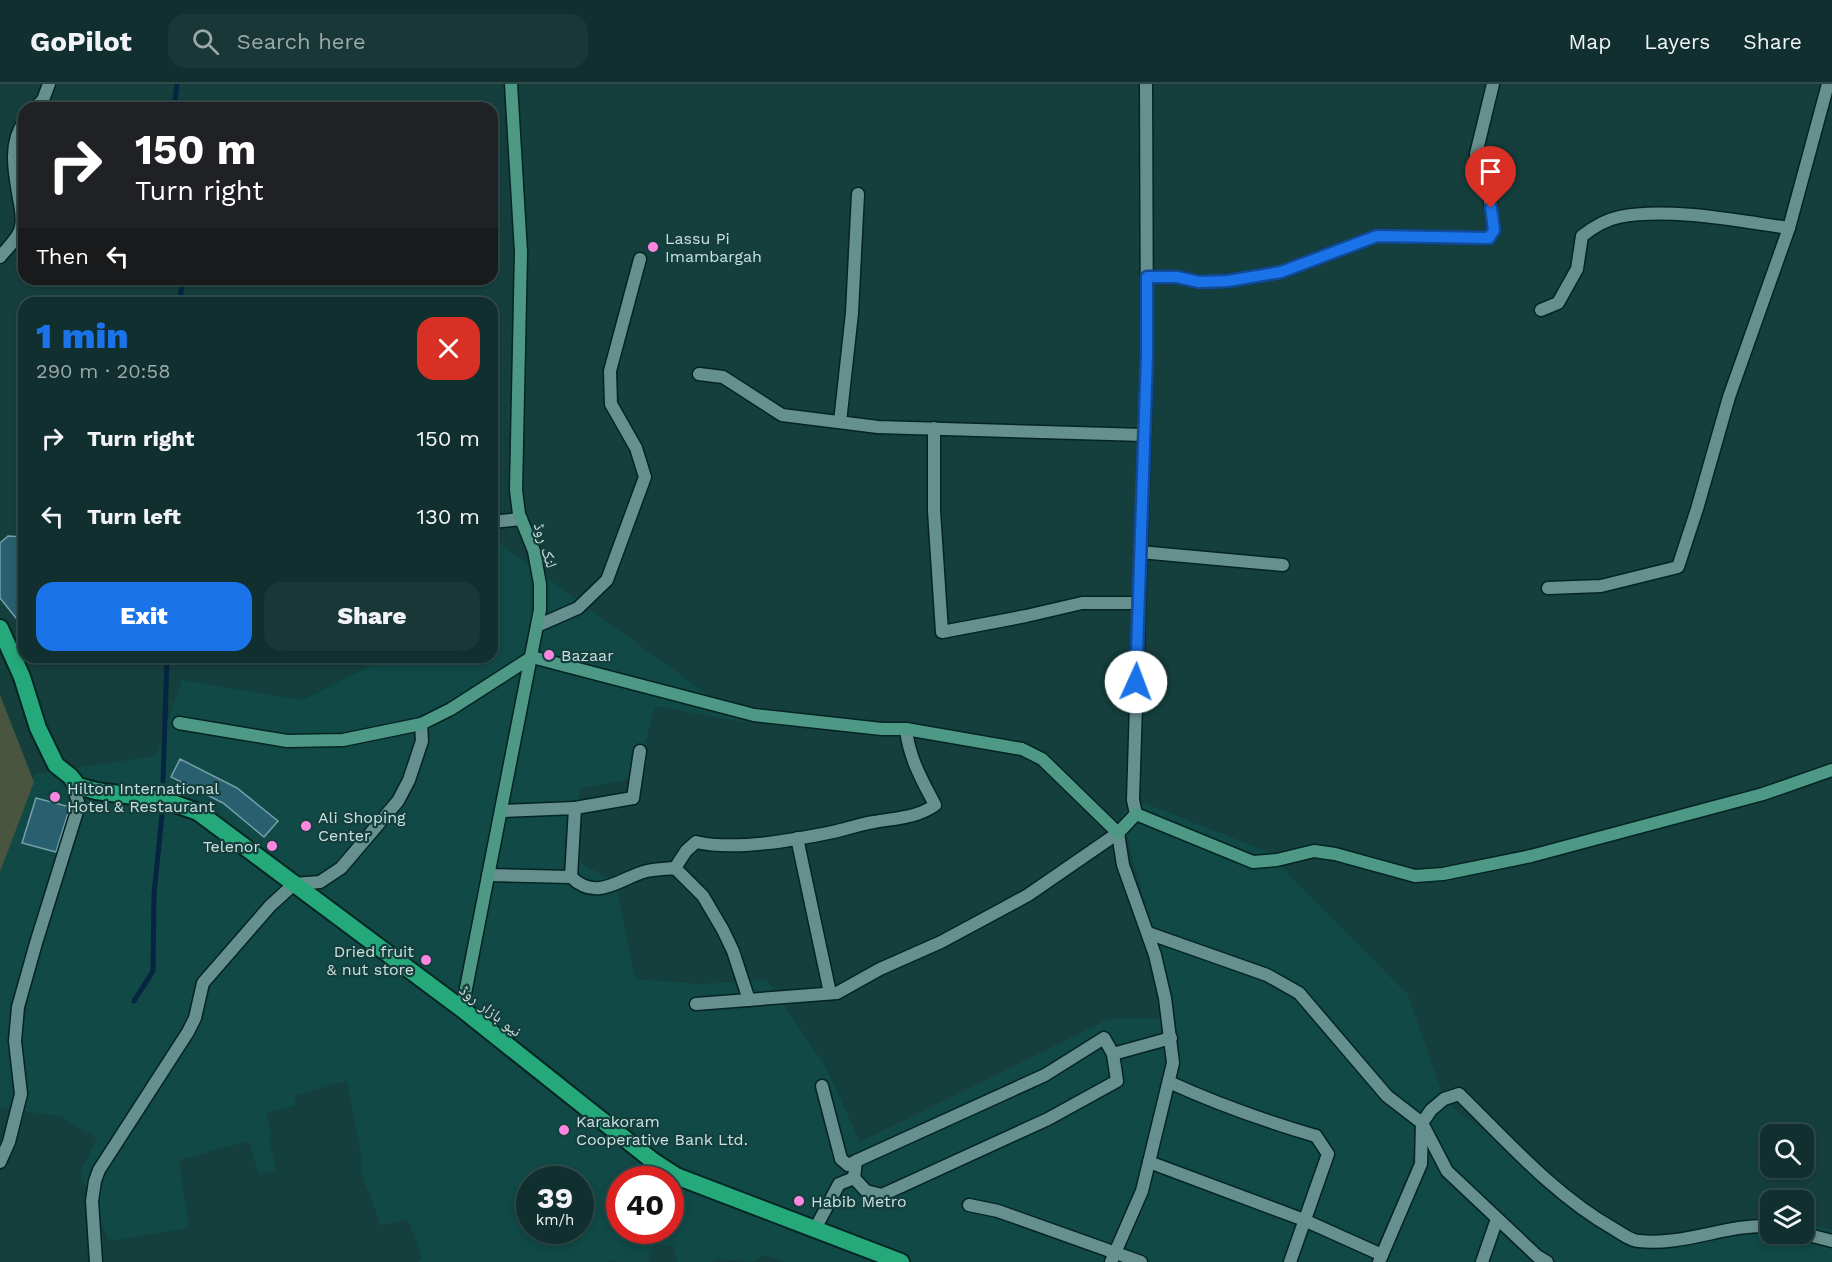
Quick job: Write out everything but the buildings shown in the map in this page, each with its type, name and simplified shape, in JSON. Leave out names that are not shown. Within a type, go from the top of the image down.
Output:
[{"type":"highway","name":"نیو بازار روڈ","points":[[0,628],[22,677],[38,728],[56,765],[78,786],[96,791],[164,800],[198,812],[462,1009],[653,1161],[676,1176],[901,1262]]},
{"type":"main road","name":"لنک روڈ","points":[[462,1009],[532,657],[540,584],[534,551],[521,519],[516,490],[521,252],[511,84]]},
{"type":"main road","points":[[179,723],[287,741],[343,740],[421,724],[451,709],[532,657],[754,716],[882,729],[906,729],[1022,749],[1042,759],[1118,833],[1136,814],[1253,862],[1277,860],[1314,851],[1335,854],[1415,876],[1443,874],[1542,853],[1762,794],[1832,770]]},
{"type":"street","points":[[41,102],[49,84]]},
{"type":"street","points":[[1136,814],[1133,800],[1147,355],[1146,84]]},
{"type":"street","points":[[1147,277],[1177,277],[1199,282],[1228,281],[1281,272],[1377,236],[1489,238],[1494,230],[1488,186],[1476,154],[1493,84]]},
{"type":"street","points":[[1548,588],[1601,586],[1678,567],[1729,397],[1789,228],[1828,84]]},
{"type":"street","points":[[18,132],[13,148],[18,188]]},
{"type":"street","points":[[840,422],[852,313],[858,194]]},
{"type":"street","points":[[1541,310],[1558,303],[1563,295],[1577,269],[1582,236],[1593,228],[1618,217],[1669,213],[1789,228]]},
{"type":"street","points":[[0,257],[18,234]]},
{"type":"street","points":[[537,626],[578,608],[607,580],[645,477],[636,448],[611,404],[610,371],[640,259]]},
{"type":"street","points":[[699,374],[723,377],[782,415],[878,427],[1144,435]]},
{"type":"street","points":[[934,429],[934,511],[942,632],[1082,603],[1138,603]]},
{"type":"street","points":[[498,521],[521,519]]},
{"type":"street","points":[[1140,552],[1283,564]]},
{"type":"street","points":[[96,1262],[92,1201],[99,1170],[188,1032],[198,1008],[202,983],[270,906],[294,884],[320,882],[341,868],[398,801],[409,780],[422,741],[421,724]]},
{"type":"street","points":[[675,868],[686,851],[696,842],[714,846],[797,838],[908,817],[929,810],[935,805],[916,770],[908,747],[906,729]]},
{"type":"street","points":[[501,811],[575,808],[633,798],[640,751]]},
{"type":"street","points":[[0,1162],[9,1142],[21,1094],[15,1041],[18,1007],[79,805],[70,776]]},
{"type":"street","points":[[571,877],[575,808]]},
{"type":"street","points":[[696,1004],[837,993],[880,969],[941,942],[1028,895],[1118,833],[1123,865],[1148,933],[1165,998],[1172,1038],[1173,1063],[1142,1191],[1113,1257]]},
{"type":"street","points":[[797,838],[830,993]]},
{"type":"street","points":[[488,875],[571,877],[578,883],[605,887],[646,871],[675,868]]},
{"type":"street","points":[[675,868],[703,896],[723,930],[734,951],[749,1000]]},
{"type":"street","points":[[1148,933],[1267,975],[1299,993],[1387,1096],[1422,1123],[1447,1171],[1537,1256],[1547,1262]]},
{"type":"street","points":[[822,1086],[841,1159],[848,1165],[856,1161],[1045,1075],[1104,1038],[1113,1054],[1117,1081],[1048,1119],[882,1195],[866,1191],[854,1178],[856,1161]]},
{"type":"street","points":[[1113,1054],[1172,1038]]},
{"type":"street","points":[[1169,1082],[1210,1101],[1261,1120],[1316,1136],[1328,1154],[1290,1262]]},
{"type":"street","points":[[1149,1162],[1304,1220],[1381,1258],[1421,1164],[1422,1123],[1431,1110],[1444,1099],[1460,1094],[1553,1186],[1595,1218],[1636,1242],[1684,1240],[1760,1226]]},
{"type":"street","points":[[815,1229],[839,1184],[854,1178]]},
{"type":"street","points":[[969,1205],[998,1211],[1113,1257],[1141,1262]]},
{"type":"street","points":[[1482,1262],[1497,1219]]},
{"type":"street","points":[[1814,1236],[1832,1241]]},
{"type":"shaded area","points":[[498,542],[747,723],[655,706],[636,778],[579,789],[581,863],[616,883],[635,979],[700,984],[767,980],[826,1067],[860,1142],[1108,1019],[1175,1018],[1121,814],[1137,800],[1266,851],[1408,995],[1445,1102],[1632,1237],[1694,1235],[1760,1217],[1760,1244],[1814,1244],[1814,1226],[1832,1230],[1832,1262],[785,1262],[765,1255],[751,1262],[718,1259],[713,1262],[677,1262],[673,1245],[655,1246],[648,1257],[650,1262],[616,1262],[615,1260],[608,1262],[418,1262],[421,1257],[408,1219],[381,1226],[361,1171],[362,1161],[347,1081],[296,1095],[295,1106],[266,1113],[272,1136],[269,1140],[276,1170],[259,1175],[249,1141],[179,1160],[189,1228],[109,1241],[80,1173],[97,1139],[60,1116],[0,1108],[0,866],[35,774],[155,756],[182,680],[303,700],[376,663],[498,663]]},
{"type":"green space","points":[[0,695],[34,782],[0,872]]},
{"type":"waterway","points":[[175,102],[177,84]]},
{"type":"waterway","points":[[180,297],[182,285]]},
{"type":"waterway","points":[[163,781],[167,663]]},
{"type":"waterway","points":[[134,1001],[153,971],[154,894],[162,815]]},
{"type":"place","name":"Lassu Pi Imambargah","points":[[653,247]]},
{"type":"place","name":"Bazaar","points":[[549,655]]},
{"type":"place","name":"Hilton International Hotel & Restaurant","points":[[55,797]]},
{"type":"place","name":"Ali Shoping Center","points":[[306,826]]},
{"type":"place","name":"Telenor","points":[[272,846]]},
{"type":"place","name":"Dried fruit & nut store","points":[[426,960]]},
{"type":"place","name":"Karakoram Cooperative Bank Ltd.","points":[[564,1130]]},
{"type":"place","name":"Habib Metro","points":[[799,1201]]},
{"type":"route","points":[[1136,682],[1147,355],[1147,277],[1177,277],[1199,282],[1228,281],[1281,272],[1377,236],[1489,238],[1494,230],[1491,208]]}]
